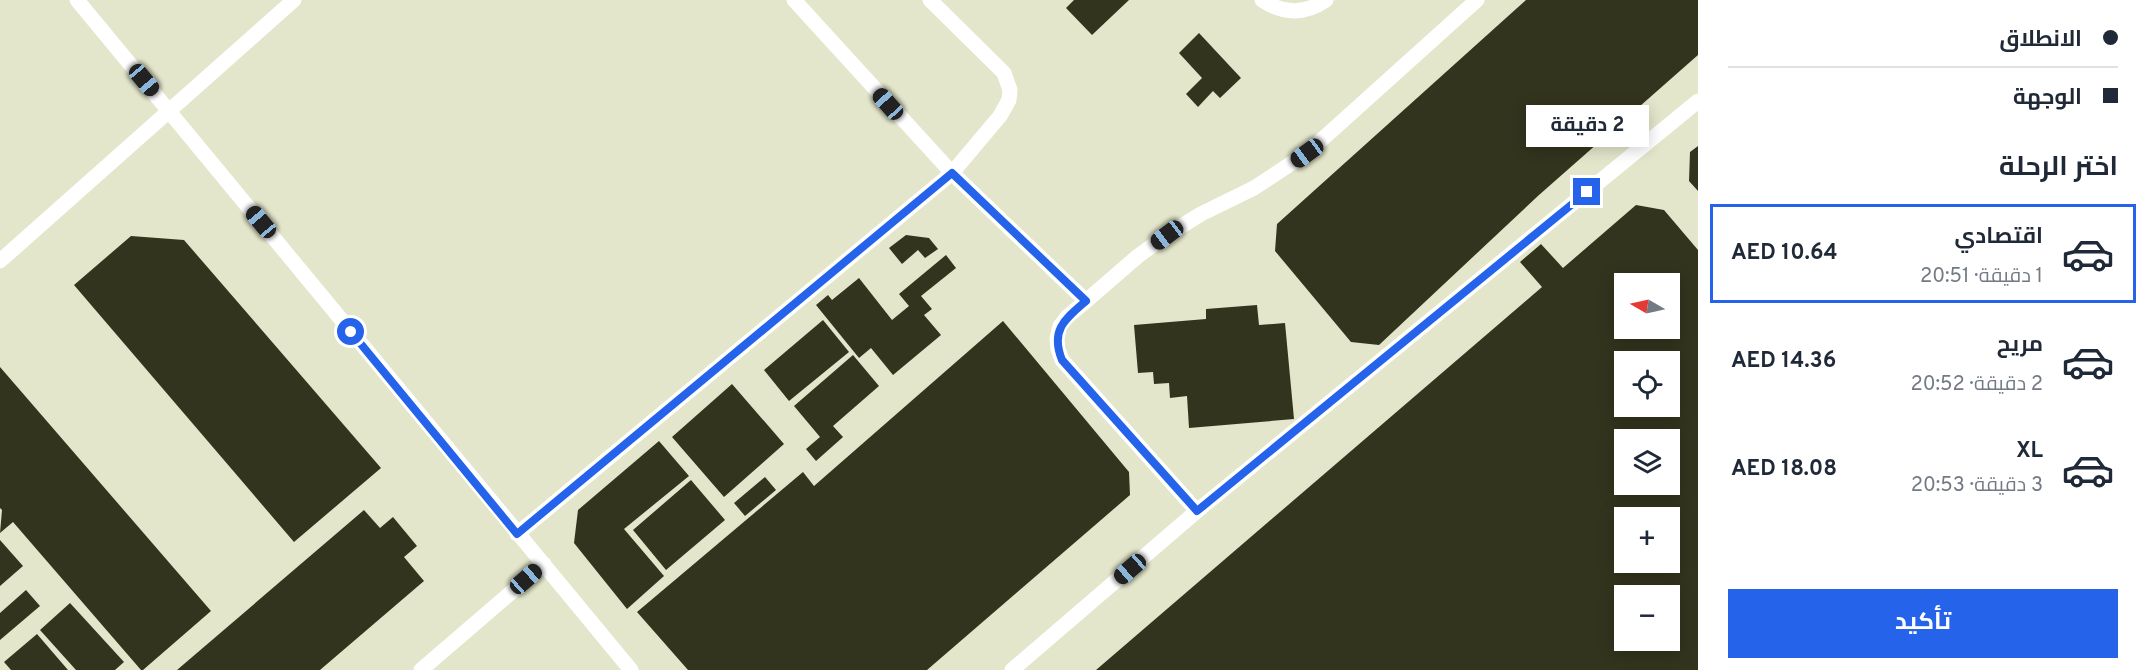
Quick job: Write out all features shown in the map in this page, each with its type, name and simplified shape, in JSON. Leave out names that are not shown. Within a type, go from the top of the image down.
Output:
[{"type":"lane","points":[[77,0],[517,534],[632,670]]},
{"type":"lane","points":[[0,261],[294,0]]},
{"type":"lane","points":[[794,0],[952,173],[1086,301]]},
{"type":"lane","points":[[517,534],[952,173],[1000,116],[1009,100],[1010,90],[1004,73],[930,0]]},
{"type":"lane","points":[[1262,0],[1272,7],[1299,12],[1326,0]]},
{"type":"lane","points":[[1197,511],[1062,360],[1057,338],[1060,326],[1067,317],[1138,256],[1167,235],[1201,214],[1254,188],[1307,153],[1477,0]]},
{"type":"lane","points":[[1012,670],[1197,511],[1698,101]]},
{"type":"lane","points":[[421,670],[543,564]]},
{"type":"building","points":[[1074,0],[1129,0],[1092,35],[1066,8]]},
{"type":"building","points":[[1526,0],[1698,0],[1698,55],[1539,195],[1379,345],[1351,342],[1275,251],[1277,224]]},
{"type":"building","points":[[1199,33],[1241,78],[1220,98],[1213,91],[1198,107],[1186,94],[1202,78],[1179,53]]},
{"type":"building","points":[[1698,146],[1698,191],[1689,181],[1690,152]]},
{"type":"building","points":[[1636,205],[1664,210],[1698,250],[1698,670],[1096,670],[1542,287],[1520,262],[1541,244],[1563,268]]},
{"type":"building","points":[[906,235],[929,238],[938,249],[925,258],[918,250],[902,264],[889,248]]},
{"type":"building","points":[[131,236],[184,240],[381,468],[294,542],[74,285]]},
{"type":"building","points":[[946,255],[956,268],[921,296],[932,309],[924,315],[941,335],[893,375],[871,348],[859,358],[816,305],[828,295],[832,300],[859,278],[892,320],[909,306],[899,294]]},
{"type":"building","points":[[1257,305],[1259,325],[1285,323],[1294,419],[1189,428],[1187,396],[1170,398],[1169,383],[1154,384],[1153,372],[1138,373],[1134,325],[1206,319],[1206,309]]},
{"type":"building","points":[[823,320],[849,352],[789,401],[764,370]]},
{"type":"building","points":[[1003,321],[1129,472],[1130,495],[927,670],[688,670],[637,612],[803,472],[814,486]]},
{"type":"building","points":[[853,355],[879,386],[833,426],[843,437],[816,461],[806,449],[820,437],[794,406]]},
{"type":"building","points":[[0,367],[211,611],[143,670],[13,522],[0,533],[2,510],[0,508]]},
{"type":"building","points":[[732,384],[784,444],[724,497],[672,437]]},
{"type":"building","points":[[659,441],[689,476],[624,529],[664,576],[627,609],[574,543],[578,510]]},
{"type":"building","points":[[765,477],[776,490],[745,516],[734,503]]},
{"type":"building","points":[[691,480],[725,520],[666,570],[633,530]]},
{"type":"building","points":[[364,510],[380,528],[393,517],[417,546],[404,557],[424,581],[320,670],[177,670]]},
{"type":"building","points":[[0,540],[23,566],[0,586]]},
{"type":"building","points":[[26,590],[40,606],[0,640],[0,613]]},
{"type":"building","points":[[70,603],[124,662],[115,670],[76,670],[40,630]]},
{"type":"building","points":[[37,634],[68,670],[11,670],[4,662]]},
{"type":"route","points":[[351,332],[517,534],[952,173],[1086,301],[1060,326],[1057,338],[1062,360],[1197,511],[1587,192]]}]
